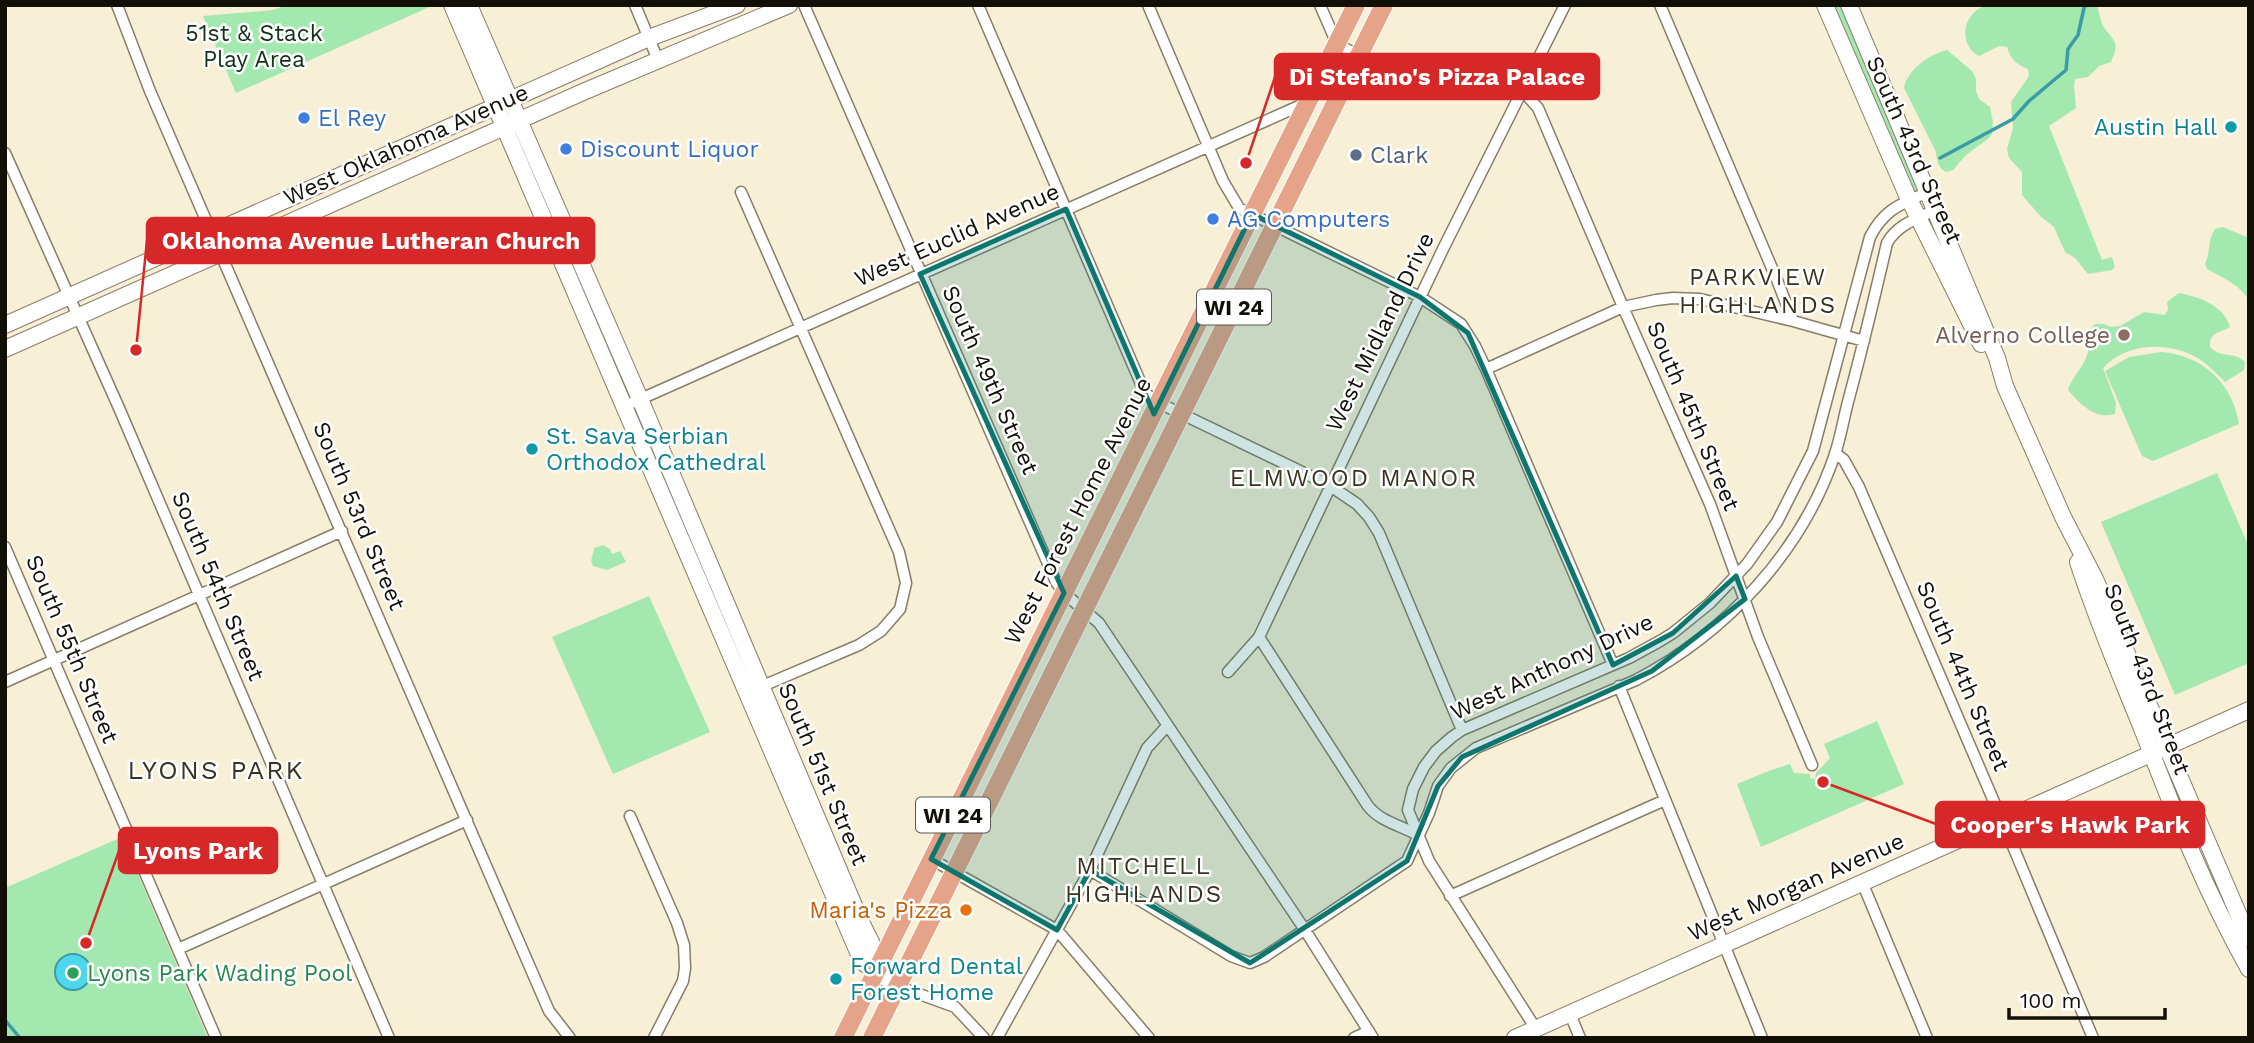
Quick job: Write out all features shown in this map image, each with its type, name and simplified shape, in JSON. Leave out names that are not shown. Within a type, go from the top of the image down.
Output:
[{"type":"main road","name":"South 51st Street","points":[[452,5],[502,103],[754,690],[878,968],[897,986]]},
{"type":"main road","name":"South 51st Street","points":[[469,5],[502,103]]},
{"type":"main road","name":"West Oklahoma Avenue","points":[[5,325],[649,38],[737,5]]},
{"type":"main road","name":"West Oklahoma Avenue","points":[[5,349],[583,92],[789,5]]},
{"type":"main road","name":"West Forest Home Avenue","points":[[843,1038],[1064,593],[1170,408],[1264,219],[1308,102],[1356,5]]},
{"type":"main road","name":"West Forest Home Avenue","points":[[872,1038],[1084,608],[1170,408],[1264,219],[1359,56],[1384,5]]},
{"type":"main road","name":"South 43rd Street","points":[[1825,5],[1909,200],[1989,361],[2005,386]]},
{"type":"main road","name":"South 43rd Street","points":[[1849,5],[1997,358],[2005,386],[2063,517],[2095,579],[2249,940]]},
{"type":"main road","points":[[583,92],[583,81],[627,48]]},
{"type":"main road","name":"South 43rd Street","points":[[2063,517],[2095,615],[2151,754],[2217,906],[2249,969]]},
{"type":"main road","name":"West Morgan Avenue","points":[[1515,1038],[2249,710]]},
{"type":"main road","points":[[2180,824],[2197,817]]},
{"type":"street","name":"South 53rd Street","points":[[117,5],[150,91],[549,1011],[570,1038]]},
{"type":"street","points":[[635,5],[658,60]]},
{"type":"street","name":"South 49th Street","points":[[804,5],[1056,582],[1064,593],[1099,623],[1167,726],[1178,738],[1371,1034]]},
{"type":"street","points":[[978,5],[1145,393],[1170,408],[1329,485],[1357,504],[1375,525],[1462,730]]},
{"type":"street","points":[[1148,5],[1231,197],[1239,208],[1420,298],[1461,324],[1486,369],[1613,666]]},
{"type":"street","points":[[1320,5],[1337,44],[1359,56]]},
{"type":"street","name":"West Midland Drive","points":[[1228,672],[1259,636],[1329,485],[1565,5]]},
{"type":"street","points":[[1660,5],[1793,321]]},
{"type":"street","name":"South 45th Street","points":[[1522,91],[1538,108],[1710,504],[1758,637],[1812,765]]},
{"type":"street","name":"West Euclid Avenue","points":[[632,403],[1308,102]]},
{"type":"street","name":"South 54th Street","points":[[5,153],[389,1038]]},
{"type":"street","points":[[741,192],[899,552],[906,583],[900,608],[881,631],[859,645],[754,690]]},
{"type":"street","name":"West Anthony Drive","points":[[1419,835],[1408,810],[1413,789],[1436,751],[1462,730],[1613,666],[1673,633],[1710,603],[1736,576],[1777,522],[1808,463],[1870,237],[1892,209],[1928,192]]},
{"type":"street","name":"West Anthony Drive","points":[[1090,870],[1231,956],[1250,963],[1264,957],[1407,861],[1438,786],[1462,757],[1476,748],[1652,671],[1720,622],[1771,570],[1792,541],[1820,490],[1835,453],[1887,243],[1894,232],[1935,211]]},
{"type":"street","points":[[1486,369],[1623,307],[1664,299],[1700,299],[1864,341]]},
{"type":"street","name":"South 44th Street","points":[[1835,453],[1844,460],[1858,487],[2002,819],[2093,1038]]},
{"type":"street","points":[[5,682],[342,531]]},
{"type":"street","name":"South 55th Street","points":[[5,547],[216,1038]]},
{"type":"street","points":[[1259,636],[1376,816],[1419,835],[1429,861],[1450,896],[1536,1028]]},
{"type":"street","points":[[1619,686],[1762,1038]]},
{"type":"street","points":[[997,1038],[1090,870],[1147,748],[1167,726]]},
{"type":"street","points":[[1450,896],[1664,800]]},
{"type":"street","points":[[630,816],[681,935],[685,954],[682,981],[654,1038]]},
{"type":"street","points":[[178,949],[467,820]]},
{"type":"street","points":[[931,859],[1057,930],[1149,1038]]},
{"type":"street","points":[[1862,882],[1927,1038]]},
{"type":"street","points":[[897,986],[955,1007],[984,1038]]},
{"type":"street","points":[[1570,1014],[1580,1038]]},
{"type":"street","points":[[1354,1038],[1371,1034]]},
{"type":"highlighted area","points":[[1066,209],[1154,414],[1252,214],[1420,297],[1468,333],[1613,665],[1673,633],[1736,576],[1745,599],[1652,671],[1462,757],[1438,786],[1407,861],[1250,963],[1090,870],[1057,930],[931,859],[1064,593],[920,274]]},
{"type":"green space","name":"51st & Stack Play Area","points":[[288,5],[434,5],[236,93],[203,16],[273,10]]},
{"type":"green space","points":[[1832,5],[1841,5],[1913,172],[1916,191],[1912,192]]},
{"type":"green space","points":[[1992,5],[2097,5],[2104,27],[2114,41],[2116,47],[2111,62],[2099,66],[2088,77],[2075,79],[2076,108],[2049,126],[2102,260],[2112,257],[2115,267],[2112,270],[2088,274],[2075,258],[2065,252],[2054,227],[2041,217],[2022,195],[2022,172],[2009,158],[2007,149],[2013,128],[2011,102],[2029,76],[2028,69],[2014,61],[2007,47],[1999,46],[1979,56],[1968,46],[1966,39],[1969,19],[1980,8]]},
{"type":"green space","points":[[1947,50],[1972,71],[1979,99],[1990,107],[1993,122],[1989,138],[1966,155],[1953,170],[1946,172],[1938,164],[1936,152],[1904,88],[1914,69],[1934,55]]},
{"type":"green space","points":[[2223,227],[2249,238],[2249,300],[2236,286],[2207,269],[2205,264],[2213,233],[2215,229]]},
{"type":"green space","points":[[2179,293],[2210,303],[2222,313],[2230,327],[2211,338],[2210,347],[2219,353],[2241,358],[2245,362],[2244,370],[2225,382],[2204,362],[2184,352],[2159,347],[2135,349],[2123,353],[2103,368],[2116,403],[2115,414],[2101,415],[2083,405],[2068,390],[2086,357],[2092,327],[2095,324],[2120,326],[2144,312],[2165,315],[2167,302]]},
{"type":"green space","points":[[2161,352],[2190,359],[2213,374],[2230,396],[2239,424],[2153,461],[2142,456],[2105,371],[2129,357]]},
{"type":"green space","points":[[2217,473],[2249,547],[2249,663],[2175,695],[2101,522]]},
{"type":"green space","points":[[603,545],[610,549],[612,554],[620,551],[626,562],[607,570],[593,566],[591,561],[594,548]]},
{"type":"green space","points":[[649,596],[710,732],[613,774],[552,637]]},
{"type":"green space","points":[[1877,721],[1904,784],[1761,847],[1737,784],[1790,764],[1794,773],[1810,774],[1810,778],[1815,779],[1816,773],[1830,758],[1824,744]]},
{"type":"green space","name":"LYONS PARK","points":[[122,837],[208,1038],[5,1038],[5,888]]},
{"type":"water","name":"Lyons Park Wading Pool","points":[[73,954],[86,959],[91,972],[86,985],[73,990],[60,985],[55,972],[60,959]]},
{"type":"waterway","points":[[1940,158],[2013,119],[2029,101],[2066,70],[2068,49],[2078,35],[2086,5]]},
{"type":"waterway","points":[[5,1020],[20,1038]]},
{"type":"place","name":"El Rey","points":[[304,118]]},
{"type":"place","name":"Austin Hall","points":[[2231,127]]},
{"type":"place","name":"Discount Liquor","points":[[566,149]]},
{"type":"place","name":"Clark","points":[[1356,155]]},
{"type":"place","name":"Di Stefano's Pizza Palace","points":[[1246,163]]},
{"type":"place","name":"AG Computers","points":[[1213,219]]},
{"type":"place","name":"Alverno College","points":[[2124,335]]},
{"type":"place","name":"Oklahoma Avenue Lutheran Church","points":[[136,350]]},
{"type":"place","name":"St. Sava Serbian Orthodox Cathedral","points":[[532,449]]},
{"type":"place","name":"Cooper's Hawk Park","points":[[1823,782]]},
{"type":"place","name":"Maria's Pizza","points":[[966,910]]},
{"type":"place","name":"Lyons Park","points":[[86,943]]},
{"type":"place","name":"Lyons Park Wading Pool","points":[[73,973]]},
{"type":"place","name":"Forward Dental Forest Home","points":[[836,979]]},
{"type":"district","name":"PARKVIEW HIGHLANDS","points":[[1758,291]]},
{"type":"district","name":"ELMWOOD MANOR","points":[[1354,478]]},
{"type":"district","name":"LYONS PARK","points":[[216,770]]},
{"type":"district","name":"MITCHELL HIGHLANDS","points":[[1144,880]]}]
